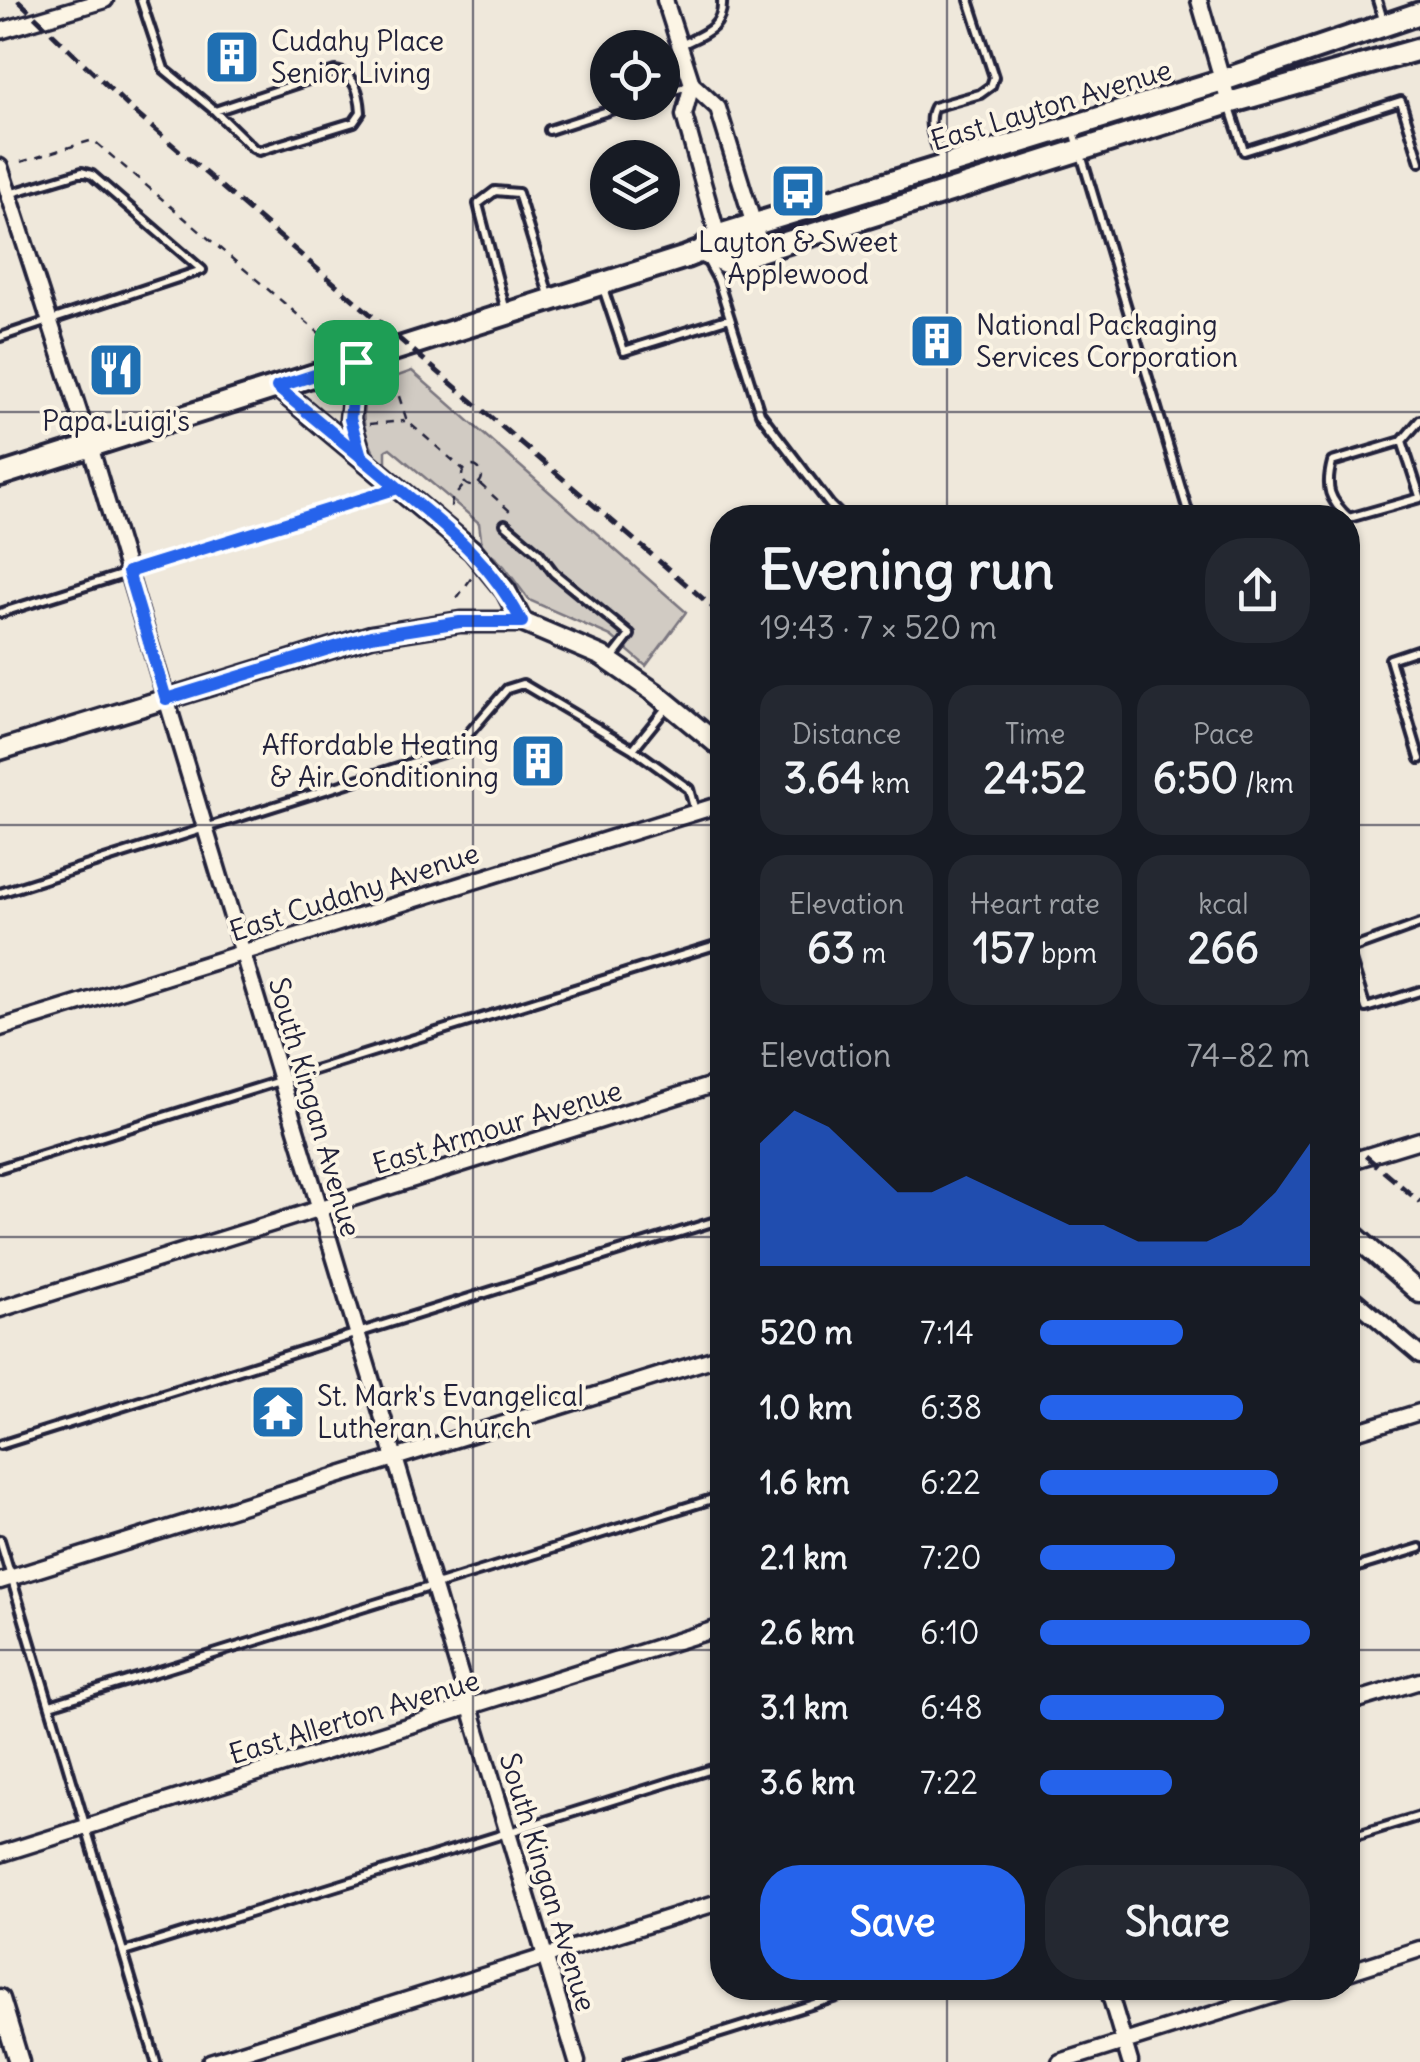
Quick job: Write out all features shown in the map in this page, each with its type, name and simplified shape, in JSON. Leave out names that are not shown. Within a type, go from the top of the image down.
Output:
[{"type":"main road","name":"East Layton Avenue","points":[[0,475],[602,284],[756,225],[1222,80],[1420,13]]},
{"type":"main road","name":"East Layton Avenue","points":[[709,244],[725,262],[1229,104],[1420,49]]},
{"type":"street","points":[[0,31],[105,0]]},
{"type":"street","points":[[665,0],[675,30]]},
{"type":"street","points":[[1199,0],[1229,104]]},
{"type":"street","points":[[680,45],[692,84],[718,108],[762,251]]},
{"type":"street","points":[[692,84],[684,115],[709,244]]},
{"type":"street","name":"South Kingan Avenue","points":[[0,167],[4,195],[90,446],[577,2062]]},
{"type":"street","points":[[356,362],[350,419],[361,456]]},
{"type":"street","points":[[277,387],[485,563],[522,622]]},
{"type":"street","points":[[0,750],[371,636],[460,622],[522,622],[563,638],[610,662],[710,738]]},
{"type":"street","name":"East Cudahy Avenue","points":[[0,1028],[710,808]]},
{"type":"street","name":"East Armour Avenue","points":[[0,1309],[710,1086]]},
{"type":"street","points":[[1360,1158],[1420,1140]]},
{"type":"street","points":[[1360,1240],[1420,1293]]},
{"type":"street","points":[[1360,1304],[1420,1355]]},
{"type":"street","points":[[6,1579],[710,1360]]},
{"type":"street","points":[[1360,1430],[1420,1412]]},
{"type":"street","name":"East Allerton Avenue","points":[[0,1854],[710,1631]]},
{"type":"street","points":[[1360,1700],[1420,1681]]},
{"type":"street","points":[[210,2062],[710,1905]]},
{"type":"street","points":[[1360,1968],[1420,1949]]},
{"type":"street","points":[[0,1999],[19,2062]]},
{"type":"street","points":[[1112,2000],[1130,2062]]},
{"type":"street","points":[[1060,2062],[1259,2000]]},
{"type":"lane","points":[[141,0],[164,69],[258,151],[354,122],[362,112],[354,82],[344,72],[335,71],[215,110]]},
{"type":"lane","points":[[680,45],[714,29],[720,19],[722,0]]},
{"type":"lane","points":[[944,167],[930,126],[930,112],[934,107],[980,94],[992,86],[994,77],[970,0]]},
{"type":"lane","points":[[1377,0],[1385,25]]},
{"type":"lane","points":[[680,88],[692,84]]},
{"type":"lane","points":[[1229,104],[1244,151],[1401,102],[1420,162]]},
{"type":"lane","points":[[549,130],[590,117]]},
{"type":"lane","points":[[1073,127],[1186,505]]},
{"type":"lane","points":[[0,337],[202,270],[92,175],[82,172],[4,195]]},
{"type":"lane","points":[[506,312],[478,204],[495,191],[518,193],[551,300]]},
{"type":"lane","points":[[709,244],[760,414],[833,505]]},
{"type":"lane","points":[[602,284],[624,352],[730,318]]},
{"type":"lane","points":[[1334,505],[1327,492],[1332,462],[1402,441],[1420,420]]},
{"type":"lane","points":[[1360,515],[1420,497],[1402,441]]},
{"type":"lane","points":[[0,613],[398,488]]},
{"type":"lane","points":[[505,524],[538,552],[554,573],[630,635],[610,662]]},
{"type":"lane","points":[[1420,649],[1390,659],[1420,760]]},
{"type":"lane","points":[[464,739],[508,689],[524,684],[633,749],[688,788],[696,812]]},
{"type":"lane","points":[[633,749],[669,705]]},
{"type":"lane","points":[[0,893],[458,748]]},
{"type":"lane","points":[[1360,946],[1420,924]]},
{"type":"lane","points":[[0,1168],[710,947]]},
{"type":"lane","points":[[1360,989],[1366,1008],[1420,991]]},
{"type":"lane","points":[[0,1445],[710,1223]]},
{"type":"lane","points":[[50,1706],[710,1500]]},
{"type":"lane","points":[[0,1540],[6,1579],[88,1827],[156,2062]]},
{"type":"lane","points":[[1360,1566],[1420,1548]]},
{"type":"lane","points":[[124,1952],[710,1770]]},
{"type":"lane","points":[[1360,1834],[1420,1816]]},
{"type":"lane","points":[[628,2062],[827,2000]]},
{"type":"path","points":[[21,162],[93,140],[332,344]]},
{"type":"path","points":[[394,381],[407,421],[464,470]]},
{"type":"path","points":[[368,424],[407,421]]},
{"type":"path","points":[[469,466],[478,468],[482,477],[479,483],[466,484],[464,470],[469,466]]},
{"type":"path","points":[[479,483],[511,511],[505,524]]},
{"type":"path","points":[[454,497],[466,484]]},
{"type":"path","points":[[458,598],[473,576]]},
{"type":"shaded area","points":[[412,371],[686,612],[646,666],[611,636],[529,600],[504,566],[482,546],[479,523],[390,448],[386,450],[386,462],[378,460],[364,423],[366,395],[370,386]]},
{"type":"railway","points":[[18,0],[133,111],[710,605]]},
{"type":"railway","points":[[1360,1151],[1420,1202]]},
{"type":"place","name":"Cudahy Place Senior Living","points":[[232,57]]},
{"type":"place","name":"Layton & Sweet Applewood","points":[[798,191]]},
{"type":"place","name":"National Packaging Services Corporation","points":[[937,341]]},
{"type":"place","name":"Papa Luigi's","points":[[116,370]]},
{"type":"place","name":"Affordable Heating & Air Conditioning","points":[[538,761]]},
{"type":"place","name":"St. Mark's Evangelical Lutheran Church","points":[[278,1412]]},
{"type":"route","points":[[356,362],[277,387],[361,456],[473,551],[506,591],[522,622],[460,622],[405,628],[166,699],[128,572],[398,488],[361,456],[350,419],[356,362]]}]
